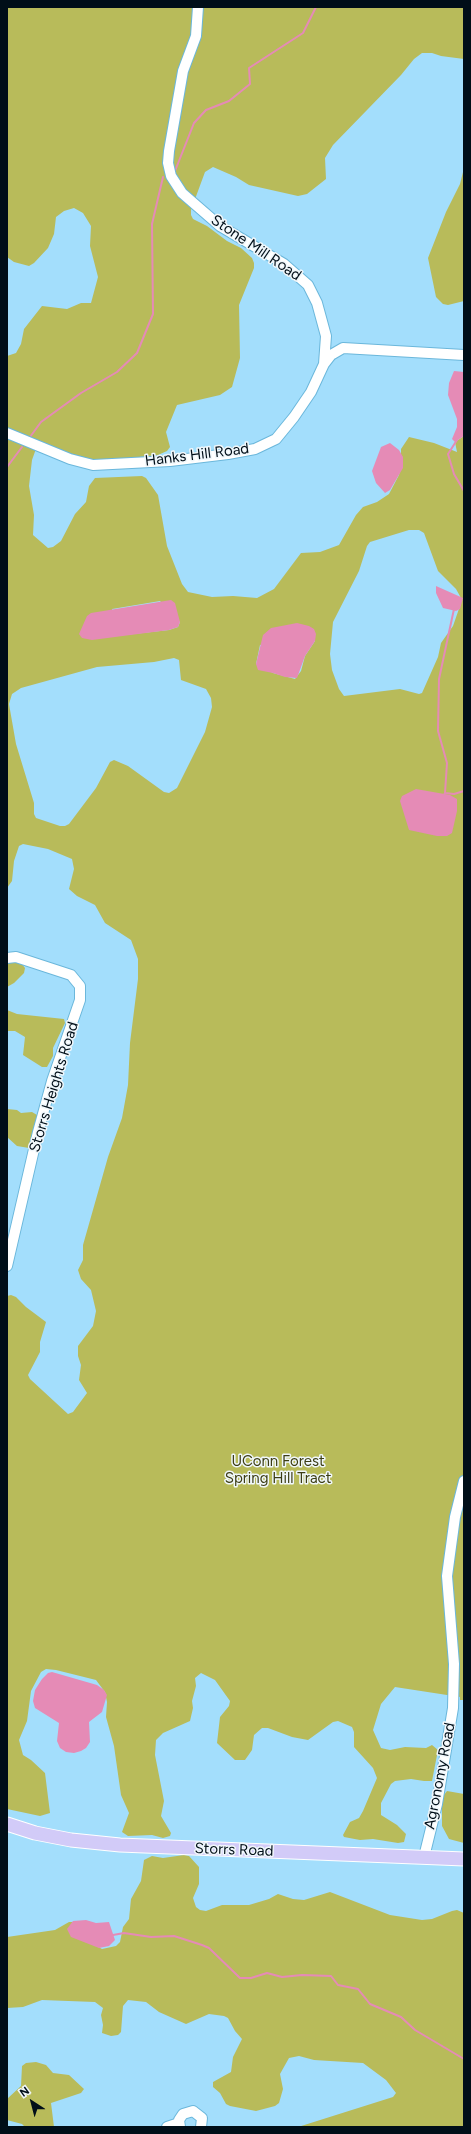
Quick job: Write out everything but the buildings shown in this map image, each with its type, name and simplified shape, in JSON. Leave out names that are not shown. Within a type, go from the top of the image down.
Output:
[{"type":"main road","name":"Storrs Road","points":[[7,1824],[35,1833],[71,1840],[120,1845],[464,1859]]},
{"type":"street","name":"Stone Mill Road","points":[[198,7],[196,36],[184,71],[169,151],[168,163],[171,176],[182,193],[226,231],[284,264],[303,279],[315,298],[326,336],[324,364]]},
{"type":"street","points":[[326,336],[333,345],[343,348],[464,355]]},
{"type":"street","name":"Hanks Hill Road","points":[[7,433],[70,459],[93,465],[170,461],[255,449],[276,438],[294,417],[311,392],[324,364],[331,355],[343,348]]},
{"type":"street","name":"Storrs Heights Road","points":[[7,958],[16,957],[71,975],[80,986],[80,1000],[52,1081],[40,1124],[7,1266]]},
{"type":"street","name":"Agronomy Road","points":[[424,1857],[437,1804],[453,1708],[454,1664],[447,1576],[452,1532],[464,1481]]},
{"type":"street","points":[[167,2127],[180,2125],[183,2114],[193,2111],[202,2118],[201,2127]]},
{"type":"green space","name":"UConn Forest Spring Hill Tract","points":[[7,7],[464,7],[464,59],[441,56],[432,53],[422,53],[414,59],[401,75],[333,145],[325,158],[326,179],[307,194],[298,196],[249,185],[236,177],[213,167],[205,172],[191,210],[193,219],[207,226],[227,241],[241,248],[252,258],[254,263],[254,268],[239,305],[240,358],[232,387],[220,395],[177,405],[166,432],[170,447],[167,451],[158,455],[101,461],[58,452],[46,443],[41,443],[37,446],[32,460],[29,486],[34,515],[33,535],[48,548],[53,547],[61,541],[75,514],[86,502],[89,486],[95,478],[142,476],[146,478],[158,495],[167,546],[182,584],[188,592],[212,597],[233,596],[257,598],[274,589],[301,553],[320,552],[339,545],[356,515],[363,507],[377,502],[389,494],[399,475],[401,449],[409,437],[434,443],[457,452],[455,442],[464,436],[464,1716],[463,1700],[460,1700],[460,1697],[395,1687],[381,1704],[373,1730],[381,1748],[390,1750],[405,1747],[426,1748],[432,1745],[438,1750],[432,1781],[411,1779],[395,1781],[391,1784],[381,1803],[381,1815],[397,1825],[406,1834],[404,1842],[398,1843],[373,1839],[360,1840],[344,1837],[343,1835],[350,1822],[359,1818],[377,1778],[373,1768],[354,1747],[354,1732],[352,1727],[338,1721],[333,1722],[308,1740],[292,1737],[268,1728],[262,1728],[254,1735],[252,1750],[245,1760],[235,1760],[217,1743],[220,1717],[229,1706],[230,1701],[215,1680],[201,1673],[195,1678],[196,1686],[192,1701],[193,1708],[190,1721],[163,1733],[156,1740],[155,1755],[164,1801],[161,1816],[171,1833],[170,1836],[163,1838],[152,1835],[128,1836],[122,1832],[129,1813],[121,1795],[114,1746],[106,1717],[107,1702],[105,1692],[96,1680],[56,1670],[46,1669],[41,1672],[31,1691],[27,1721],[19,1740],[23,1755],[45,1773],[50,1813],[40,1816],[7,1809],[7,1296],[11,1295],[16,1297],[26,1307],[46,1322],[40,1342],[40,1352],[28,1375],[30,1379],[68,1414],[73,1412],[87,1393],[79,1380],[81,1365],[78,1356],[78,1346],[93,1326],[96,1311],[91,1290],[81,1279],[78,1270],[83,1260],[83,1245],[108,1157],[122,1118],[128,1085],[130,1043],[138,979],[138,959],[131,940],[105,923],[95,905],[77,896],[69,889],[74,869],[72,859],[48,849],[23,844],[19,846],[14,861],[12,881],[7,888],[7,356],[16,353],[21,344],[24,329],[42,306],[67,309],[81,303],[91,303],[98,277],[90,246],[91,226],[83,213],[74,208],[64,211],[56,217],[54,234],[48,248],[34,263],[29,266],[14,262],[7,257]],"holes":[[[409,530],[419,530],[424,533],[438,571],[456,589],[461,598],[461,603],[453,626],[441,643],[438,657],[422,693],[419,694],[400,689],[344,696],[339,689],[332,670],[330,654],[333,622],[359,571],[367,546],[370,542]],[[160,601],[180,622],[178,627],[169,630],[116,636],[112,609]],[[315,641],[305,656],[301,671],[295,679],[273,673],[256,664],[260,645]],[[174,658],[179,660],[181,680],[206,689],[211,698],[212,707],[205,732],[177,788],[169,793],[164,792],[128,766],[114,760],[110,762],[96,788],[69,824],[60,826],[36,818],[34,814],[34,803],[16,744],[9,704],[12,694],[21,688],[97,667],[154,662]]]},
{"type":"green space","points":[[464,168],[464,301],[448,305],[443,304],[436,297],[428,258],[446,212],[460,184]]},
{"type":"green space","points":[[7,961],[22,964],[25,968],[24,973],[14,983],[7,987]]},
{"type":"green space","points":[[7,1010],[17,1014],[64,1019],[65,1023],[53,1048],[53,1056],[47,1067],[42,1067],[23,1055],[25,1037],[15,1031],[7,1031]]},
{"type":"green space","points":[[7,1109],[17,1110],[21,1113],[32,1112],[37,1115],[34,1135],[29,1148],[17,1146],[7,1137]]},
{"type":"green space","points":[[447,1791],[464,1794],[464,1843],[449,1839],[442,1826],[442,1806],[444,1795]]},
{"type":"green space","points":[[184,1855],[189,1856],[199,1867],[199,1884],[193,1898],[196,1907],[200,1910],[206,1911],[222,1905],[249,1905],[269,1899],[278,1894],[293,1899],[304,1900],[330,1892],[390,1915],[422,1920],[432,1919],[457,1910],[464,1913],[464,2127],[298,2127],[393,2097],[396,2093],[386,2080],[363,2063],[314,2060],[299,2056],[289,2058],[280,2074],[283,2089],[279,2103],[275,2106],[256,2111],[230,2106],[226,2104],[220,2093],[213,2087],[213,2082],[231,2072],[233,2057],[242,2039],[235,2031],[228,2018],[224,2016],[209,2014],[186,2024],[159,2012],[146,2002],[128,2000],[123,2006],[121,2032],[118,2035],[111,2036],[102,2033],[103,2025],[101,2015],[103,2008],[95,2002],[42,2000],[23,2007],[7,2008],[7,1937],[55,1930],[69,1922],[74,1922],[79,1936],[102,1949],[116,1946],[120,1942],[123,1927],[129,1919],[131,1899],[141,1881],[144,1860],[152,1856],[163,1858]]},
{"type":"green space","points":[[36,2062],[46,2065],[53,2073],[69,2075],[84,2089],[81,2093],[51,2103],[54,2127],[25,2127],[22,2124],[7,2120],[7,2099],[21,2086],[22,2066],[26,2063]]},
{"type":"shaded area","points":[[454,371],[464,372],[464,436],[455,442],[452,439],[457,427],[457,419],[448,395],[449,383]]},
{"type":"shaded area","points":[[390,443],[399,450],[403,457],[403,468],[390,490],[385,493],[376,483],[372,471],[381,447]]},
{"type":"shaded area","points":[[436,586],[463,598],[460,609],[456,611],[443,608],[436,593]]},
{"type":"shaded area","points":[[171,600],[175,603],[180,622],[178,627],[169,630],[92,640],[82,638],[79,634],[87,616],[91,613]]},
{"type":"shaded area","points":[[297,623],[309,626],[314,629],[316,634],[315,641],[305,656],[297,678],[285,677],[258,670],[256,664],[263,635],[271,628]]},
{"type":"shaded area","points":[[416,789],[450,795],[457,799],[457,811],[452,833],[447,836],[437,836],[409,830],[400,801],[402,796]]},
{"type":"shaded area","points":[[52,1672],[97,1685],[104,1690],[107,1695],[102,1712],[89,1722],[90,1742],[86,1748],[81,1751],[74,1753],[66,1752],[60,1748],[57,1741],[59,1723],[35,1708],[33,1701],[35,1690],[42,1679],[48,1673]]},
{"type":"shaded area","points":[[86,1920],[96,1923],[109,1922],[115,1940],[109,1946],[99,1948],[71,1937],[67,1929],[73,1921]]},
{"type":"waterway","points":[[175,171],[194,123],[206,110],[229,101],[250,84],[249,68],[303,33],[316,7]]},
{"type":"waterway","points":[[30,437],[41,422],[81,393],[117,372],[137,353],[153,314],[152,224],[163,177]]},
{"type":"waterway","points":[[457,440],[448,454],[454,474],[464,491]]},
{"type":"waterway","points":[[7,467],[22,447]]},
{"type":"waterway","points":[[444,795],[447,763],[438,731],[439,679],[454,609]]},
{"type":"waterway","points":[[445,793],[454,794],[464,791]]},
{"type":"waterway","points":[[113,1935],[124,1933],[151,1937],[174,1936],[202,1945],[209,1948],[240,1978],[251,1978],[267,1973],[282,1977],[302,1975],[331,1976],[338,1985],[358,1989],[370,2004],[401,2017],[415,2030],[464,2059]]}]
